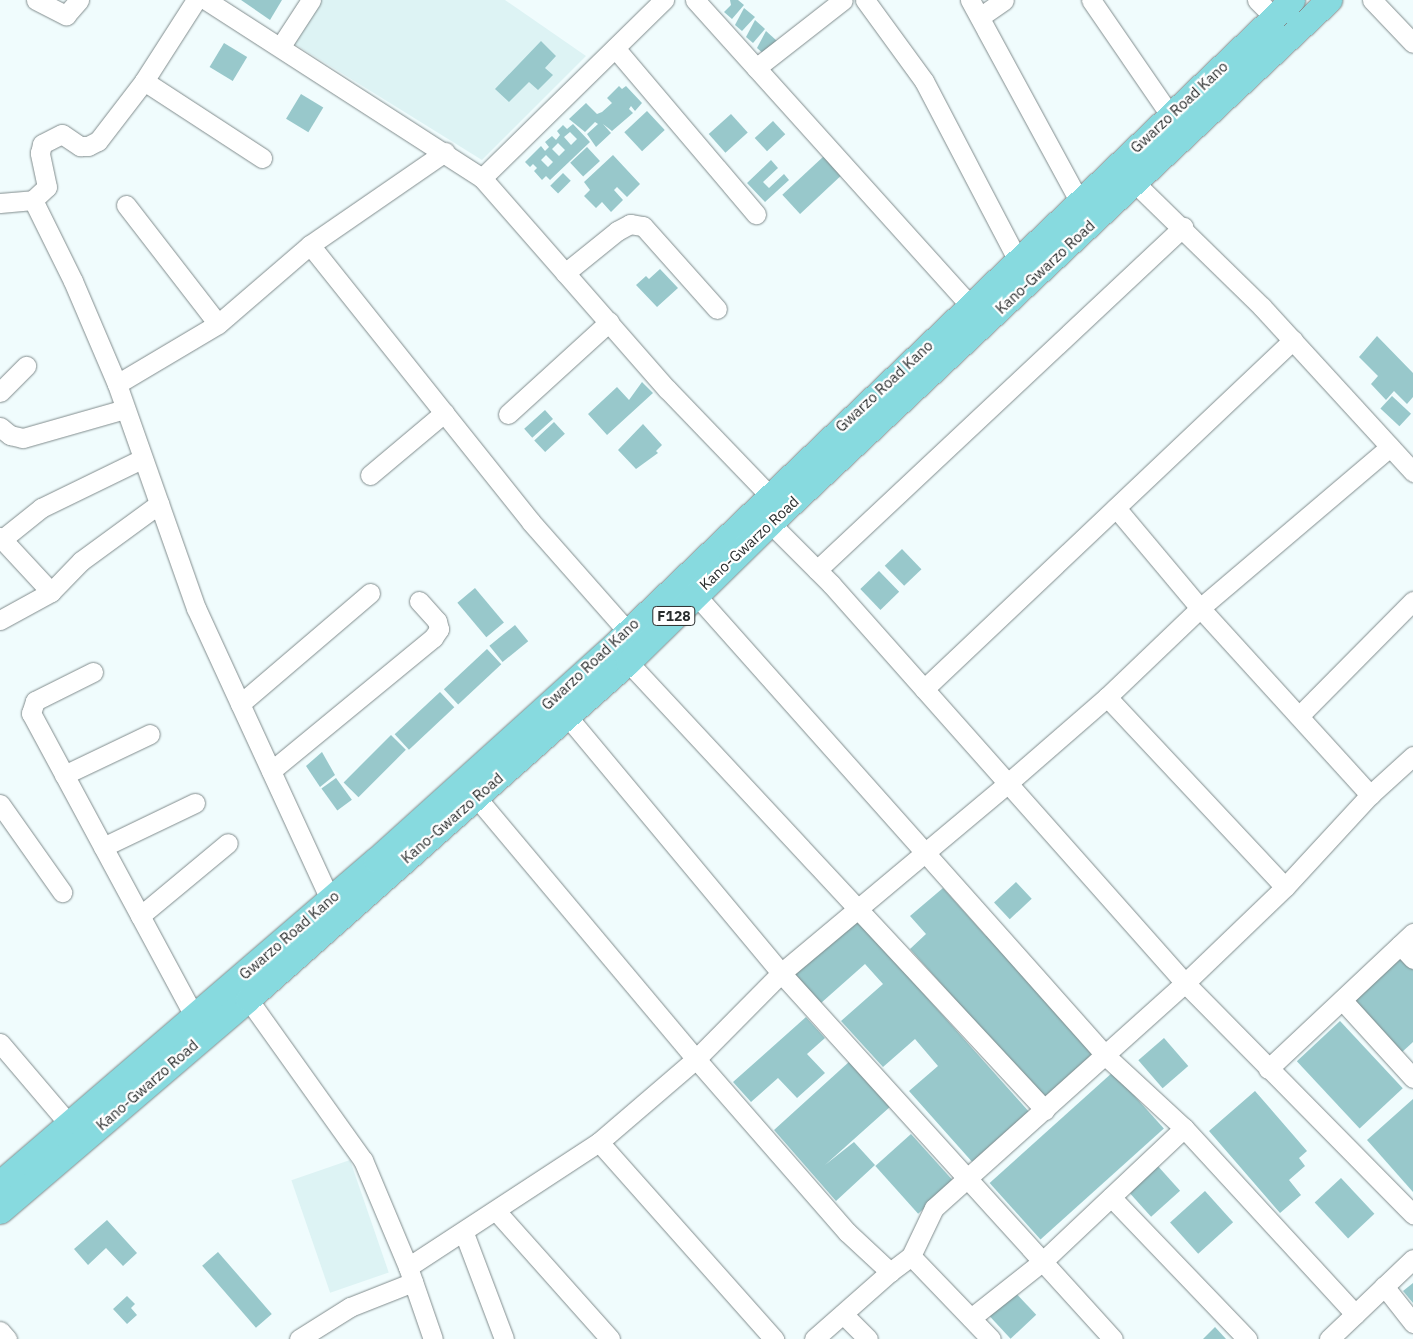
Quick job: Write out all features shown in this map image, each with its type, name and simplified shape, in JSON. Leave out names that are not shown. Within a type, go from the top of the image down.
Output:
[{"type":"main road","name":"Gwarzo Road Kano","points":[[0,1183],[330,899],[627,631],[769,495],[870,414],[970,305],[1170,115],[1266,8],[1292,0]]},
{"type":"main road","name":"Kano-Gwarzo Road","points":[[2,1207],[248,999],[628,662],[695,594],[770,523],[870,414],[1135,183],[1329,0]]},
{"type":"street","points":[[36,0],[66,15],[79,0]]},
{"type":"street","points":[[0,203],[32,200],[47,187],[40,153],[42,144],[62,134],[80,146],[88,146],[98,141],[144,81],[196,0]]},
{"type":"street","points":[[206,0],[281,46],[482,178],[667,388],[769,495]]},
{"type":"street","points":[[281,46],[311,0]]},
{"type":"street","points":[[482,178],[664,0]]},
{"type":"street","points":[[695,0],[970,305]]},
{"type":"street","points":[[756,68],[843,0]]},
{"type":"street","points":[[865,0],[924,81],[1017,259]]},
{"type":"street","points":[[970,0],[1080,201]]},
{"type":"street","points":[[980,17],[1004,0]]},
{"type":"street","points":[[1091,0],[1170,115]]},
{"type":"street","points":[[1372,0],[1413,43]]},
{"type":"street","points":[[615,48],[756,214]]},
{"type":"street","points":[[144,81],[262,158]]},
{"type":"street","points":[[117,384],[218,324],[310,245],[445,152]]},
{"type":"street","points":[[1135,183],[1183,227],[1293,340],[1390,447],[1410,465]]},
{"type":"street","points":[[32,200],[73,281],[117,384],[196,608],[330,899]]},
{"type":"street","points":[[126,205],[218,324]]},
{"type":"street","points":[[566,273],[617,231],[630,224],[643,226],[717,309]]},
{"type":"street","points":[[817,570],[1183,227]]},
{"type":"street","points":[[310,245],[572,572],[627,631]]},
{"type":"street","points":[[508,414],[609,322]]},
{"type":"street","points":[[924,689],[1293,340]]},
{"type":"street","points":[[0,392],[26,366]]},
{"type":"street","points":[[0,427],[10,435],[23,438],[125,409]]},
{"type":"street","points":[[370,474],[444,414]]},
{"type":"street","points":[[299,1339],[319,1333],[350,1307],[411,1275],[464,1233],[599,1142],[696,1059],[781,973],[924,851],[1008,783],[1107,696],[1200,608],[1390,447]]},
{"type":"street","points":[[51,592],[1,539],[41,508],[142,459]]},
{"type":"street","points":[[0,620],[51,592],[82,561],[159,504]]},
{"type":"street","points":[[1116,508],[1200,608],[1370,795]]},
{"type":"street","points":[[770,523],[817,570],[1186,984],[1413,1214]]},
{"type":"street","points":[[240,704],[370,593]]},
{"type":"street","points":[[695,594],[1107,1057],[1184,1128],[1355,1314]]},
{"type":"street","points":[[271,771],[433,638],[439,630],[437,621],[419,601]]},
{"type":"street","points":[[1299,716],[1413,601]]},
{"type":"street","points":[[628,662],[1044,1110]]},
{"type":"street","points":[[93,672],[35,702],[31,713],[194,1016]]},
{"type":"street","points":[[1107,696],[1286,887]]},
{"type":"street","points":[[567,716],[781,973],[1113,1339]]},
{"type":"street","points":[[64,775],[150,734]]},
{"type":"street","points":[[814,1339],[911,1256],[934,1208],[1107,1057],[1186,984],[1286,887],[1370,795],[1413,756]]},
{"type":"street","points":[[476,797],[696,1059],[847,1232],[890,1272]]},
{"type":"street","points":[[103,847],[195,803]]},
{"type":"street","points":[[0,804],[62,892]]},
{"type":"street","points":[[140,916],[228,843]]},
{"type":"street","points":[[1268,1069],[1342,1001],[1409,946]]},
{"type":"street","points":[[248,999],[363,1160],[411,1275],[433,1339]]},
{"type":"street","points":[[1342,1001],[1413,1078]]},
{"type":"street","points":[[0,1043],[69,1124]]},
{"type":"street","points":[[971,1318],[1043,1261],[1184,1128]]},
{"type":"street","points":[[599,1142],[774,1339]]},
{"type":"street","points":[[1111,1197],[1247,1339]]},
{"type":"street","points":[[497,1212],[610,1339]]},
{"type":"street","points":[[464,1233],[504,1339]]},
{"type":"street","points":[[911,1256],[991,1339]]},
{"type":"street","points":[[1329,1339],[1413,1259]]},
{"type":"street","points":[[1384,1286],[1413,1323]]},
{"type":"street","points":[[843,1314],[868,1339]]},
{"type":"street","points":[[0,1332],[7,1339]]},
{"type":"shaded area","points":[[322,0],[505,0],[586,56],[482,160],[293,43]]},
{"type":"shaded area","points":[[350,1160],[389,1273],[330,1293],[291,1180]]},
{"type":"building","points":[[241,0],[282,0],[270,20]]},
{"type":"building","points":[[730,0],[738,0],[744,5],[732,19],[724,12],[731,5]]},
{"type":"building","points":[[744,8],[755,17],[742,31],[735,25]]},
{"type":"building","points":[[755,20],[765,29],[753,43],[746,37]]},
{"type":"building","points":[[766,31],[777,41],[765,55],[757,48]]},
{"type":"building","points":[[541,41],[556,56],[545,68],[553,75],[538,90],[529,82],[509,102],[495,89]]},
{"type":"building","points":[[224,43],[247,57],[233,81],[210,67]]},
{"type":"building","points":[[619,86],[622,89],[626,86],[642,103],[635,111],[631,106],[629,109],[633,113],[612,131],[603,124],[611,133],[596,147],[587,134],[598,124],[595,122],[585,132],[569,119],[586,103],[597,114],[602,112],[612,103],[607,98]]},
{"type":"building","points":[[301,94],[323,107],[308,132],[286,119]]},
{"type":"building","points":[[647,111],[665,130],[642,151],[624,132]]},
{"type":"building","points":[[731,114],[748,133],[725,153],[709,134]]},
{"type":"building","points":[[773,121],[785,134],[767,151],[755,138]]},
{"type":"building","points":[[573,124],[590,142],[550,180],[546,176],[542,180],[534,171],[537,168],[533,164],[530,167],[525,162],[541,146],[545,151],[549,147],[545,142],[552,136],[556,140],[560,135],[557,131],[563,125],[567,129]],"holes":[[[570,132],[577,139],[571,145],[564,137]],[[558,143],[565,150],[559,156],[552,149]],[[546,155],[553,162],[548,167],[541,160]]]},
{"type":"building","points":[[587,147],[600,161],[583,177],[570,163]]},
{"type":"building","points":[[613,155],[640,184],[627,197],[617,187],[614,190],[623,200],[611,212],[602,202],[596,208],[584,196],[590,190],[584,182]]},
{"type":"building","points":[[824,156],[842,175],[800,214],[782,195]]},
{"type":"building","points":[[771,160],[778,168],[763,182],[769,188],[784,174],[789,180],[765,202],[747,183]]},
{"type":"building","points":[[563,173],[571,181],[558,194],[550,186]]},
{"type":"building","points":[[660,269],[678,288],[657,307],[636,285],[646,276],[649,279]]},
{"type":"building","points":[[1377,336],[1413,373],[1413,397],[1407,404],[1394,391],[1386,400],[1371,384],[1378,376],[1359,357]]},
{"type":"building","points":[[642,382],[653,393],[607,435],[588,414],[617,387],[629,400]]},
{"type":"building","points":[[1392,396],[1411,414],[1399,426],[1380,408]]},
{"type":"building","points":[[545,410],[553,419],[532,438],[524,429]]},
{"type":"building","points":[[554,422],[565,434],[545,452],[534,440]]},
{"type":"building","points":[[643,424],[662,445],[656,451],[658,453],[636,469],[618,450]]},
{"type":"building","points":[[902,549],[921,569],[904,586],[885,566]]},
{"type":"building","points":[[879,571],[899,592],[880,610],[860,589]]},
{"type":"building","points":[[475,588],[504,622],[486,637],[457,603]]},
{"type":"building","points":[[515,625],[528,641],[503,662],[489,646]]},
{"type":"building","points":[[487,649],[501,664],[458,705],[444,689]]},
{"type":"building","points":[[440,692],[454,707],[409,750],[395,734]]},
{"type":"building","points":[[391,735],[406,750],[358,797],[344,782]]},
{"type":"building","points":[[322,752],[335,775],[320,787],[306,766]]},
{"type":"building","points":[[336,778],[352,800],[337,810],[321,789]]},
{"type":"building","points":[[1016,882],[1032,899],[1010,919],[994,902]]},
{"type":"building","points":[[943,888],[986,936],[990,932],[1097,1053],[1044,1099],[910,949],[926,934],[910,916]]},
{"type":"building","points":[[855,917],[1031,1114],[974,1164],[909,1091],[938,1066],[915,1039],[883,1067],[841,1021],[883,984],[865,964],[821,1003],[793,972]]},
{"type":"building","points":[[1400,956],[1413,970],[1413,1042],[1401,1053],[1352,1001]]},
{"type":"building","points":[[806,1017],[825,1038],[807,1054],[825,1073],[797,1098],[778,1078],[751,1102],[733,1082]]},
{"type":"building","points":[[1340,1021],[1403,1088],[1360,1129],[1297,1061]]},
{"type":"building","points":[[1164,1038],[1188,1066],[1163,1088],[1138,1060]]},
{"type":"building","points":[[850,1061],[891,1106],[825,1165],[854,1142],[875,1165],[836,1201],[774,1130]]},
{"type":"building","points":[[1113,1072],[1164,1128],[1040,1240],[990,1183]]},
{"type":"building","points":[[1255,1091],[1307,1151],[1299,1158],[1305,1166],[1289,1180],[1301,1195],[1280,1213],[1209,1131]]},
{"type":"building","points":[[1413,1099],[1413,1192],[1367,1140]]},
{"type":"building","points":[[911,1134],[954,1182],[918,1214],[875,1166]]},
{"type":"building","points":[[1156,1164],[1180,1191],[1151,1217],[1127,1190]]},
{"type":"building","points":[[1341,1178],[1374,1214],[1348,1238],[1315,1203]]},
{"type":"building","points":[[1205,1191],[1233,1222],[1198,1254],[1170,1222]]},
{"type":"building","points":[[107,1220],[137,1253],[123,1266],[106,1248],[88,1265],[74,1249]]},
{"type":"building","points":[[218,1252],[272,1314],[256,1328],[202,1266]]},
{"type":"building","points":[[1413,1283],[1413,1303],[1403,1291]]},
{"type":"building","points":[[1013,1290],[1036,1315],[1011,1339],[987,1314]]},
{"type":"building","points":[[127,1296],[135,1304],[131,1308],[137,1315],[127,1324],[113,1309]]},
{"type":"building","points":[[1215,1327],[1226,1339],[1203,1339]]}]
